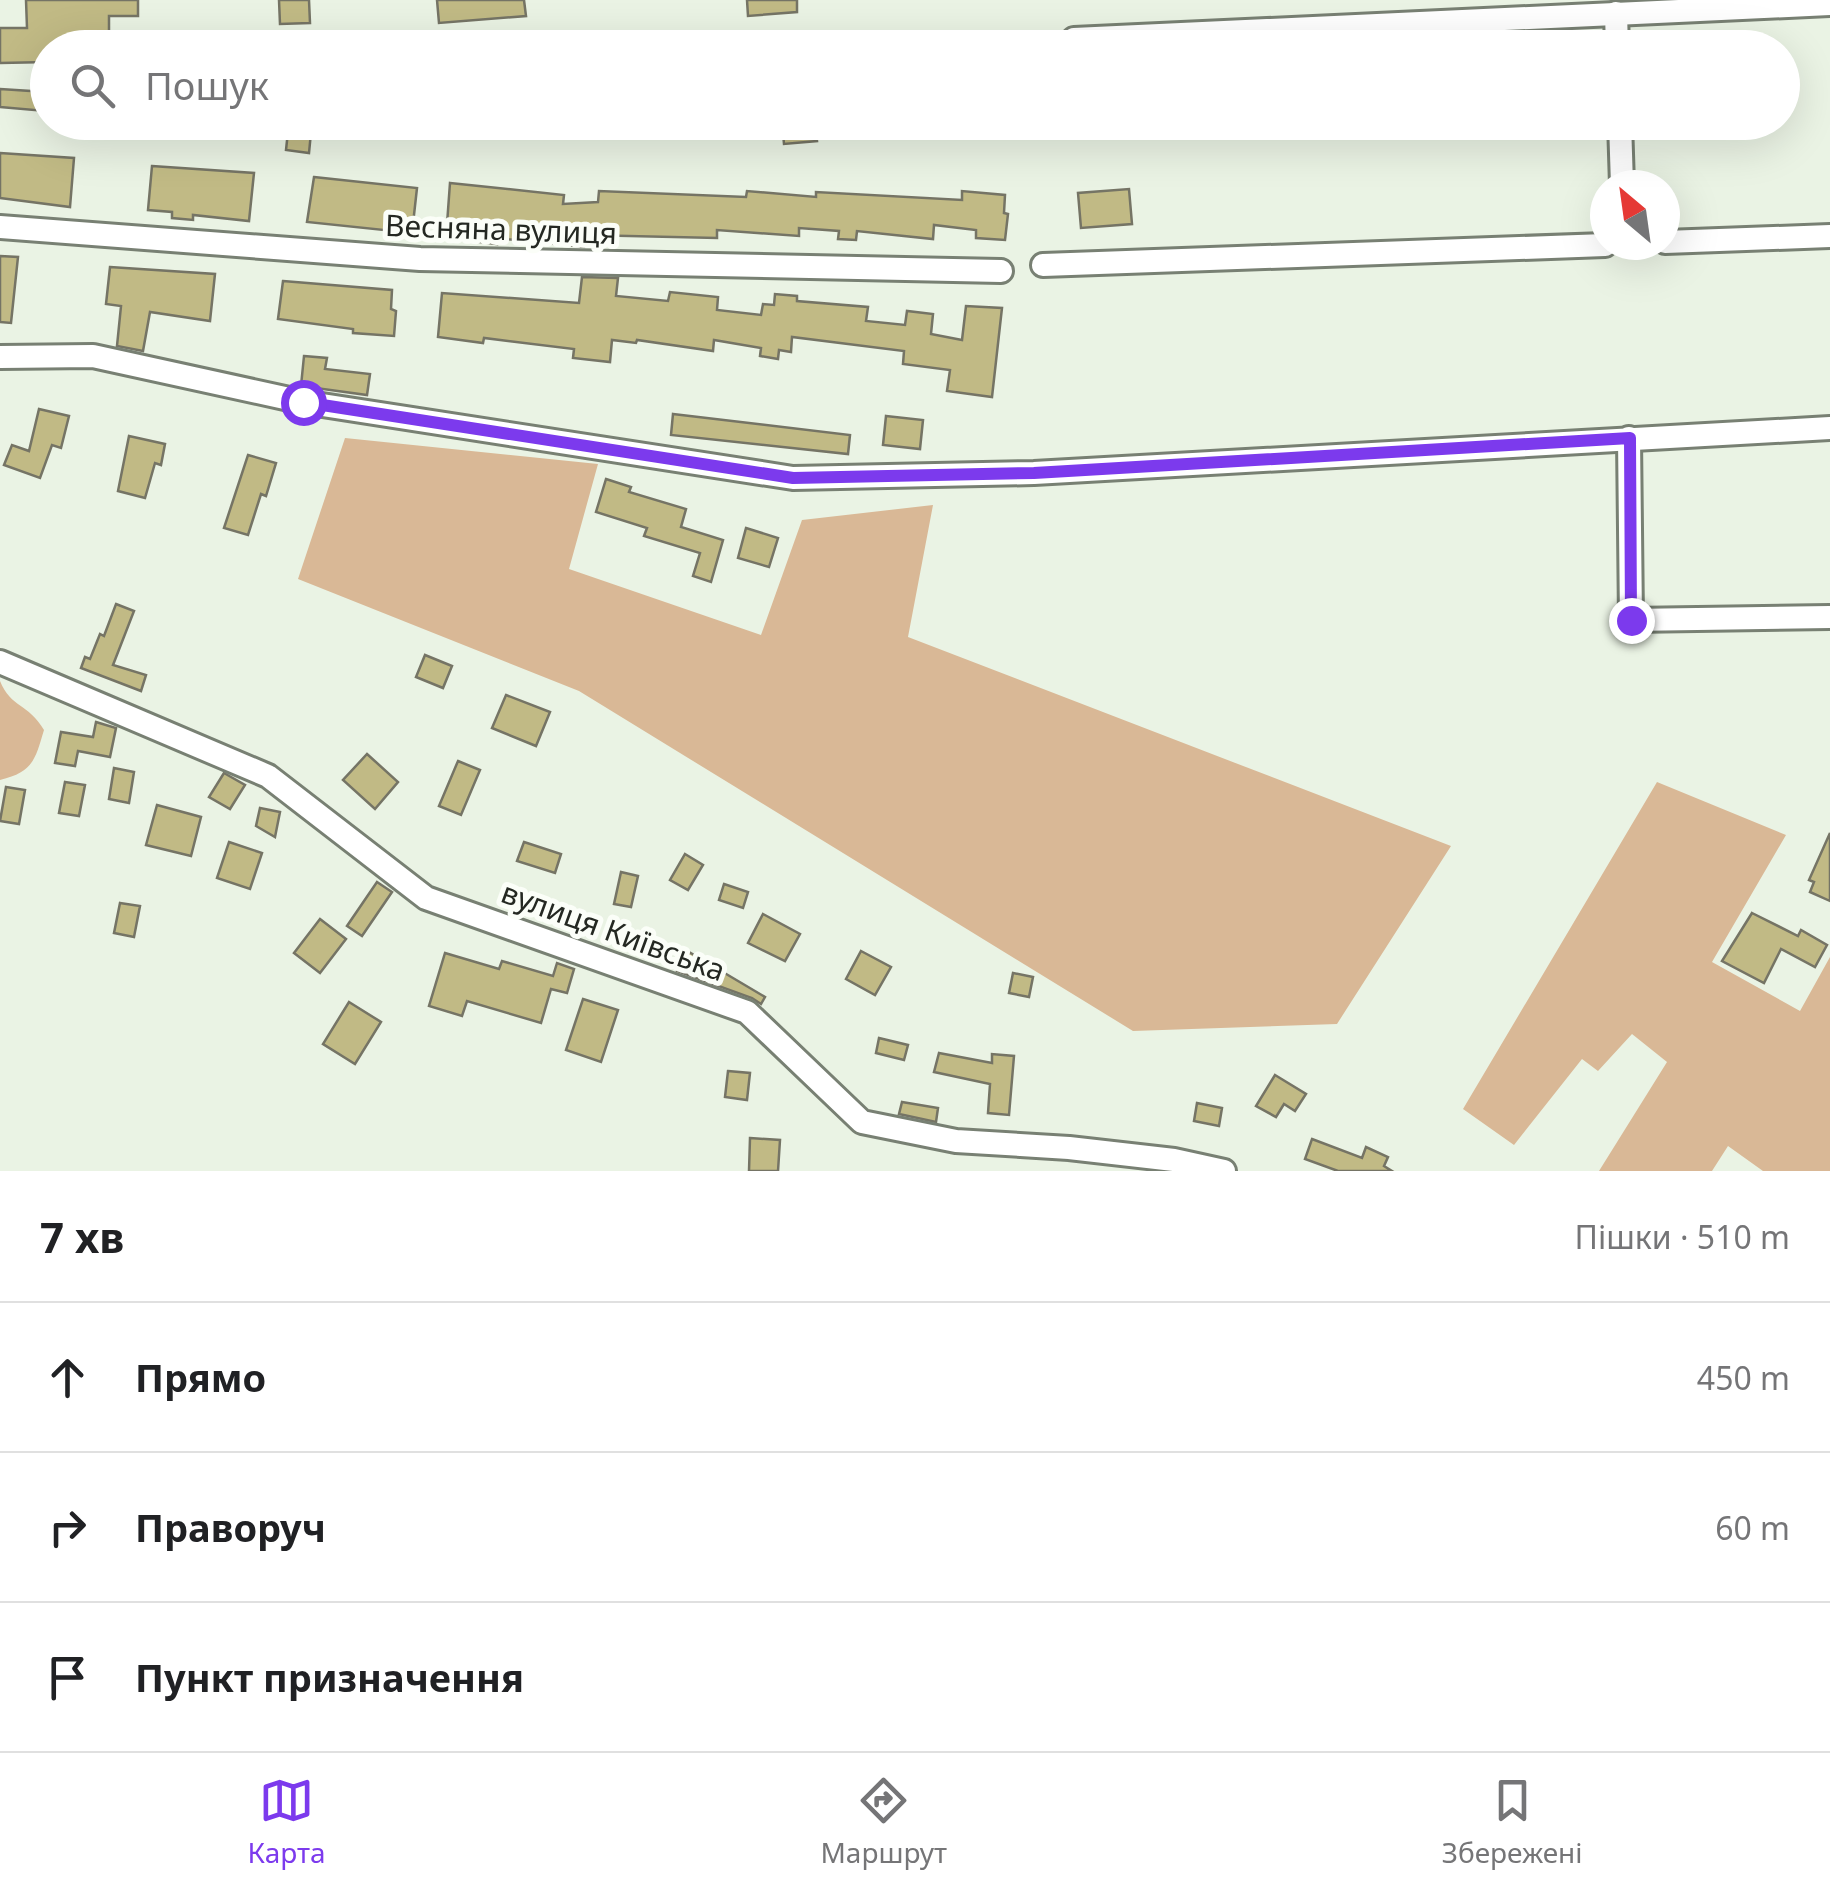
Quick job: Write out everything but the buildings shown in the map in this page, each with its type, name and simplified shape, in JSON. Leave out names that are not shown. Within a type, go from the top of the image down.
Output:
[{"type":"street","points":[[1262,30],[1830,4]]},
{"type":"street","points":[[1616,13],[1616,30]]},
{"type":"street","points":[[1621,140],[1622,170]]},
{"type":"street","name":"Весняна вулиця","points":[[0,227],[420,260],[1001,272]]},
{"type":"street","points":[[1680,241],[1830,236]]},
{"type":"street","points":[[1043,266],[1590,245]]},
{"type":"street","points":[[0,357],[93,356],[303,402],[793,478],[1034,473],[1830,428]]},
{"type":"street","points":[[1630,438],[1631,620],[1830,617]]},
{"type":"street","name":"вулиця Київська","points":[[0,662],[268,776],[426,898],[746,1012],[862,1122],[956,1141],[1156,1158],[1224,1171]]},
{"type":"shaded area","points":[[345,438],[598,464],[569,569],[761,635],[802,520],[933,505],[908,637],[1451,846],[1337,1024],[1133,1031],[579,691],[298,579]]},
{"type":"shaded area","points":[[0,681],[9,696],[44,730],[26,769],[0,780]]},
{"type":"shaded area","points":[[1657,782],[1786,835],[1712,962],[1800,1011],[1830,957],[1830,1171],[1763,1171],[1728,1146],[1712,1171],[1599,1171],[1667,1062],[1632,1034],[1598,1071],[1582,1059],[1514,1145],[1463,1109]]},
{"type":"route","points":[[303,402],[793,478],[1034,473],[1630,438],[1631,620]]}]
